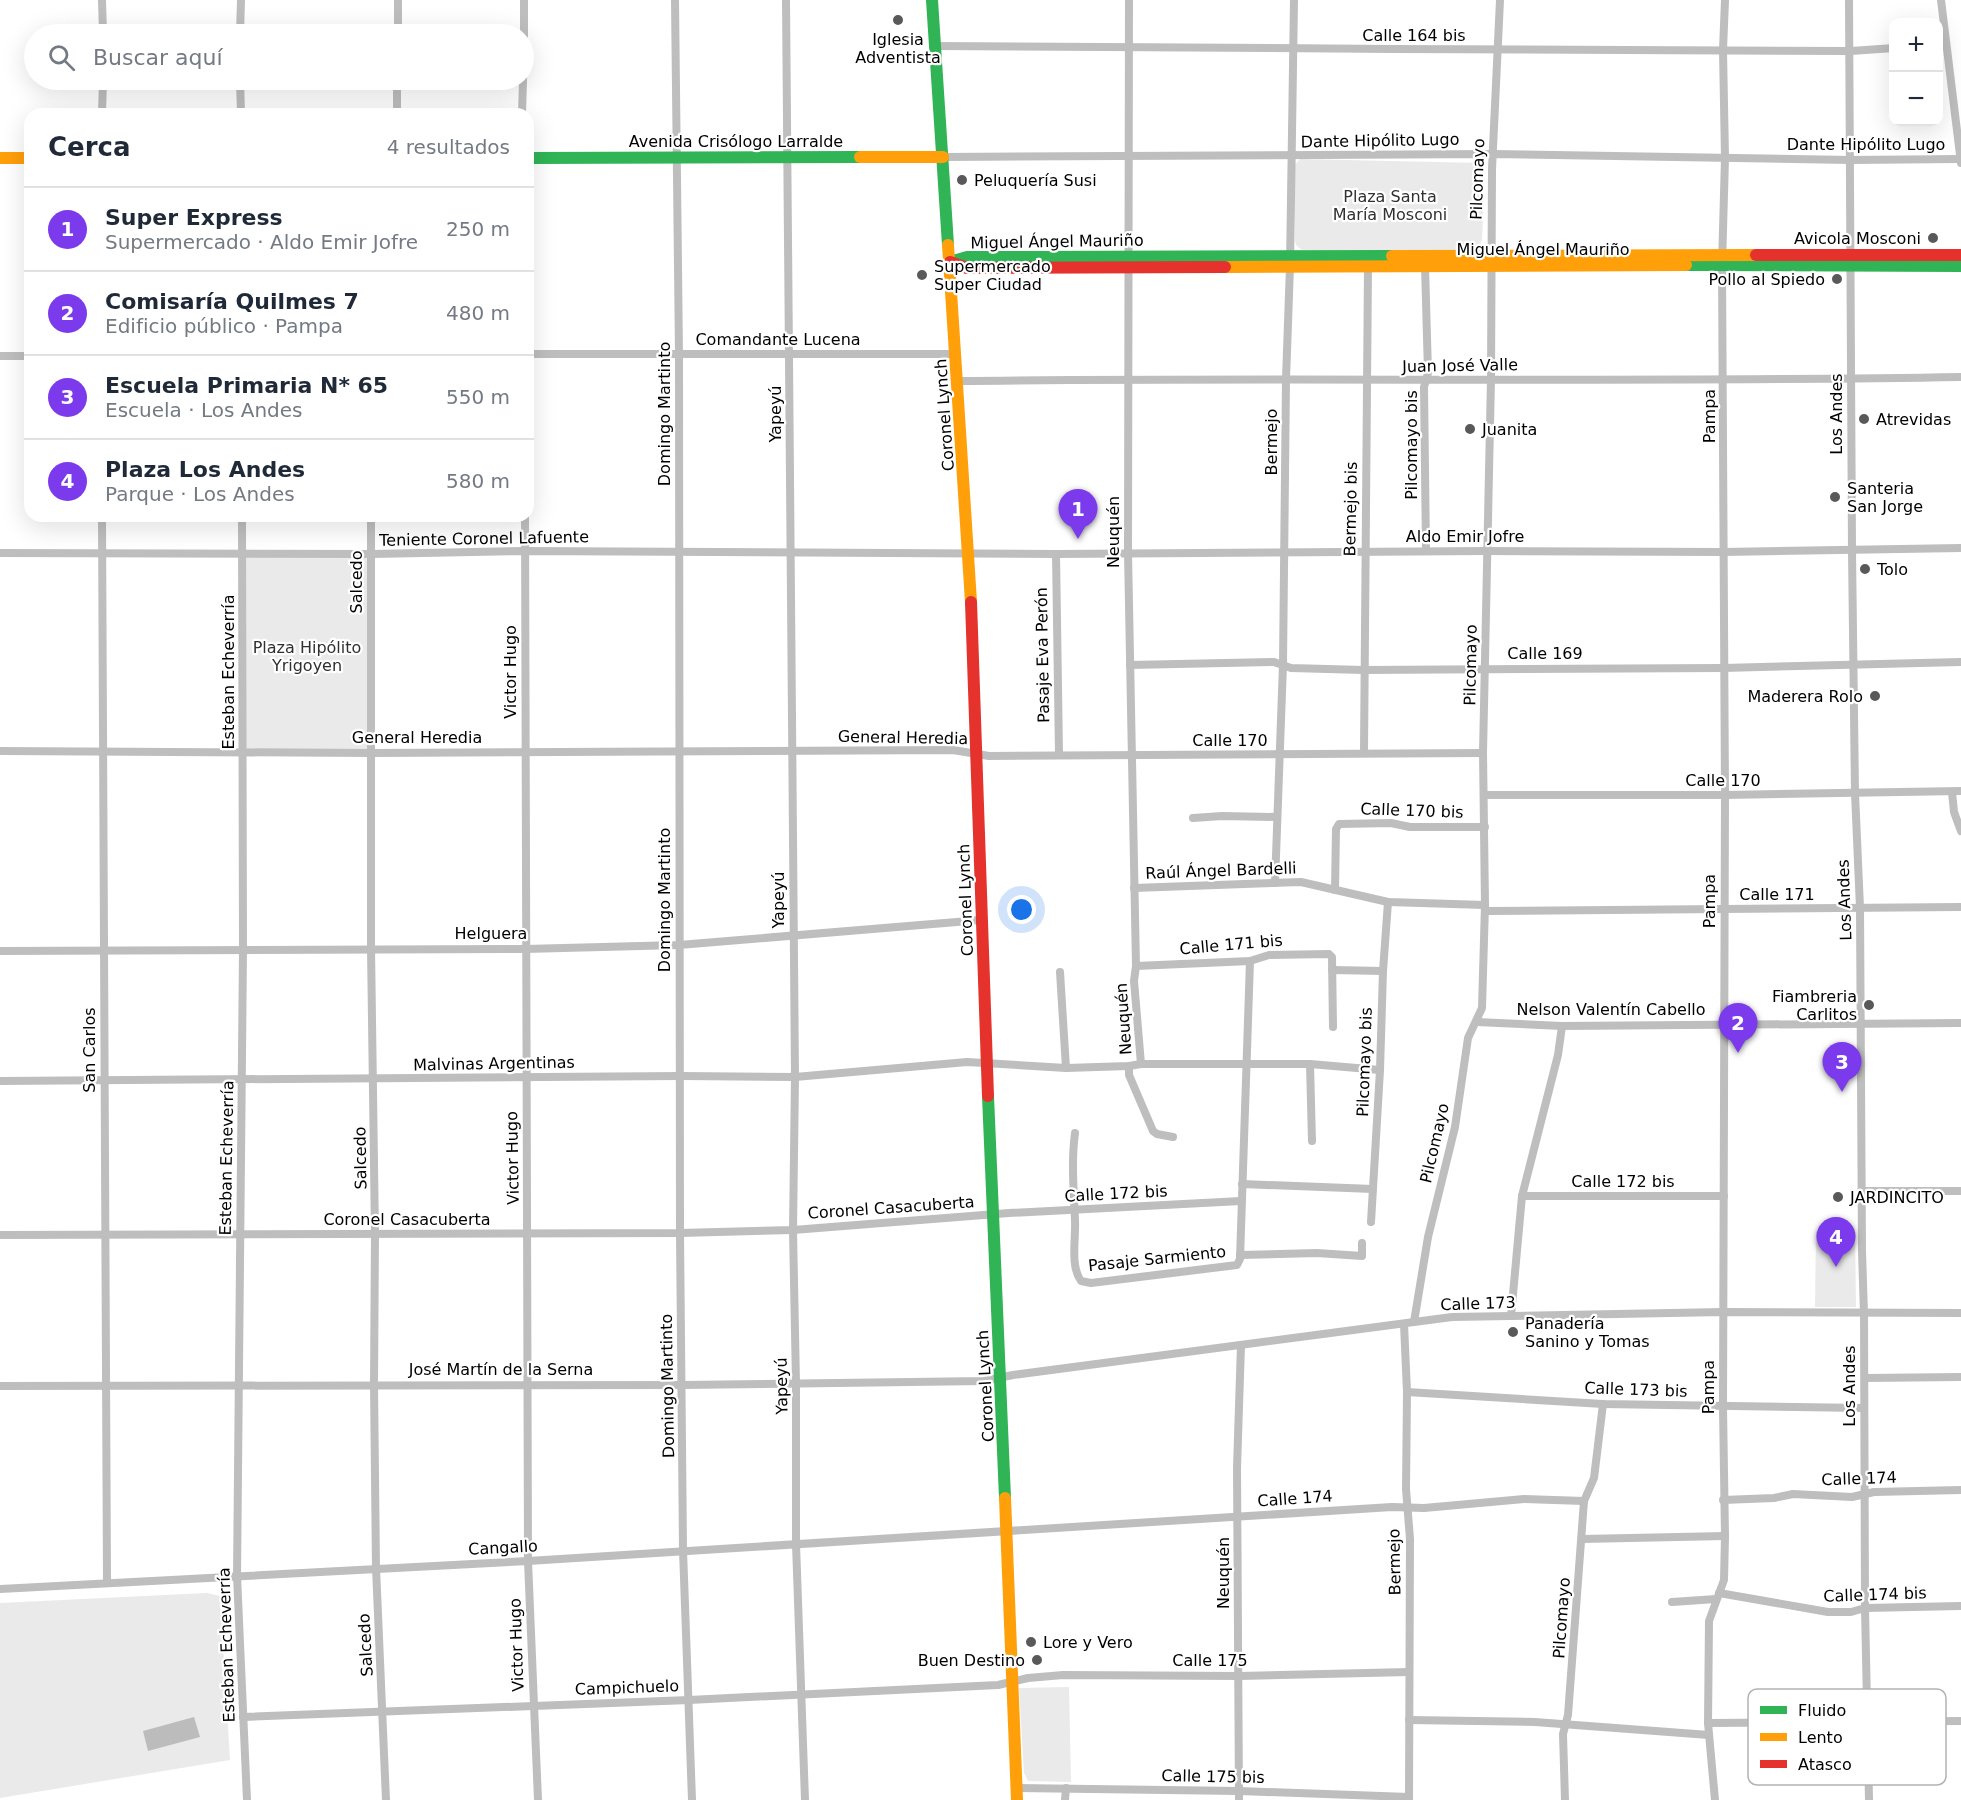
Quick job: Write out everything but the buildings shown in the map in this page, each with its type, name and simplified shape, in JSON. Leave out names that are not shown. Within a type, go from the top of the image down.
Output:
[{"type":"main road","name":"Coronel Lynch","points":[[932,0],[969,553],[981,920],[1017,1794]]},
{"type":"main road","name":"Avenida Crisólogo Larralde","points":[[534,158],[943,157]]},
{"type":"main road","points":[[0,158],[24,158]]},
{"type":"main road","name":"Miguel Ángel Mauriño","points":[[950,262],[967,268],[1128,262],[1722,261],[1961,255]]},
{"type":"main road","name":"Miguel Ángel Mauriño","points":[[1851,259],[1961,266]]},
{"type":"main road","name":"Miguel Ángel Mauriño","points":[[1290,261],[1368,266],[1425,266],[1491,261]]},
{"type":"street","points":[[102,0],[102,24]]},
{"type":"street","points":[[240,24],[241,0]]},
{"type":"street","points":[[398,0],[398,24]]},
{"type":"street","points":[[524,0],[524,24]]},
{"type":"street","name":"Domingo Martinto","points":[[675,0],[679,355],[680,1233],[683,1550],[692,1800]]},
{"type":"street","name":"Yapeyú","points":[[786,0],[795,1077],[793,1230],[796,1544],[805,1800]]},
{"type":"street","name":"Neuquén","points":[[1129,0],[1128,553],[1136,966],[1134,981],[1141,1064]]},
{"type":"street","name":"Bermejo","points":[[1275,883],[1286,552],[1286,379],[1294,0]]},
{"type":"street","name":"Pilcomayo","points":[[1409,1323],[1455,1127],[1468,1038],[1482,1008],[1485,908],[1483,753],[1491,379],[1492,154],[1500,0]]},
{"type":"street","name":"Pampa","points":[[1715,1800],[1708,1723],[1709,1621],[1724,1580],[1725,1536],[1723,1500],[1725,795],[1722,261],[1725,158],[1723,50],[1725,0]]},
{"type":"street","name":"Los Andes","points":[[1849,0],[1853,664],[1860,908],[1867,1689]]},
{"type":"street","points":[[1941,0],[1941,18]]},
{"type":"street","name":"Calle 164 bis","points":[[935,46],[1293,47],[1363,50],[1435,48],[1499,51],[1851,51],[1889,48]]},
{"type":"street","points":[[1943,50],[1961,161]]},
{"type":"street","points":[[102,90],[102,108]]},
{"type":"street","points":[[240,90],[241,108]]},
{"type":"street","points":[[397,90],[397,108]]},
{"type":"street","points":[[522,108],[523,90]]},
{"type":"street","name":"Dante Hipólito Lugo","points":[[943,157],[1492,154],[1961,161]]},
{"type":"street","name":"Bermejo bis","points":[[1364,752],[1368,266]]},
{"type":"street","name":"Pilcomayo bis","points":[[1425,266],[1426,551]]},
{"type":"street","name":"Comandante Lucena","points":[[534,354],[956,354]]},
{"type":"street","points":[[0,356],[24,356]]},
{"type":"street","name":"Juan José Valle","points":[[958,381],[1851,379],[1961,376]]},
{"type":"street","name":"San Carlos","points":[[102,522],[107,1583]]},
{"type":"street","name":"Esteban Echeverría","points":[[242,522],[243,950],[237,1576],[247,1800]]},
{"type":"street","name":"Salcedo","points":[[371,522],[371,948],[374,1080],[376,1568],[386,1800]]},
{"type":"street","name":"Victor Hugo","points":[[525,522],[525,949],[528,1233],[526,1384],[528,1561],[538,1800]]},
{"type":"street","name":"Aldo Emir Jofre","points":[[969,553],[1724,552],[1961,548]]},
{"type":"street","name":"Teniente Coronel Lafuente","points":[[0,553],[969,553]]},
{"type":"street","name":"Pasaje Eva Perón","points":[[1056,554],[1059,754]]},
{"type":"street","name":"Calle 169","points":[[1130,665],[1274,662],[1291,668],[1364,670],[1723,668],[1961,662]]},
{"type":"street","name":"General Heredia","points":[[0,751],[371,753],[953,750],[977,754]]},
{"type":"street","name":"Calle 170","points":[[977,754],[989,756],[1483,753]]},
{"type":"street","points":[[1957,792],[1954,812],[1961,831]]},
{"type":"street","name":"Calle 170","points":[[1484,795],[1957,792]]},
{"type":"street","points":[[1193,818],[1277,817]]},
{"type":"street","name":"Calle 170 bis","points":[[1335,890],[1336,829],[1339,824],[1391,823],[1410,826],[1485,827]]},
{"type":"street","name":"Raúl Ángel Bardelli","points":[[1134,888],[1301,882],[1388,902],[1485,908]]},
{"type":"street","name":"Pilcomayo bis","points":[[1371,1222],[1388,902]]},
{"type":"street","name":"Calle 171","points":[[1485,908],[1961,907]]},
{"type":"street","name":"Helguera","points":[[0,951],[525,949],[679,945],[981,920]]},
{"type":"street","name":"Calle 171 bis","points":[[1136,966],[1250,961],[1269,955],[1329,954],[1332,957],[1332,970]]},
{"type":"street","points":[[1240,1255],[1250,961]]},
{"type":"street","points":[[1333,1027],[1332,970],[1383,971]]},
{"type":"street","points":[[1060,972],[1066,1068]]},
{"type":"street","name":"Nelson Valentín Cabello","points":[[1477,1022],[1563,1026],[1961,1023]]},
{"type":"street","points":[[1511,1316],[1522,1196],[1563,1026]]},
{"type":"street","name":"Malvinas Argentinas","points":[[0,1081],[795,1077],[967,1062],[988,1063]]},
{"type":"street","points":[[988,1063],[1066,1068],[1141,1064],[1310,1064],[1380,1070]]},
{"type":"street","points":[[1310,1064],[1312,1141]]},
{"type":"street","name":"Neuquén","points":[[1129,1066],[1130,1075],[1153,1131],[1173,1137]]},
{"type":"street","points":[[1074,1211],[1072,1153],[1075,1133]]},
{"type":"street","points":[[1242,1184],[1373,1189]]},
{"type":"street","points":[[1862,1191],[1961,1191]]},
{"type":"street","name":"Calle 172 bis","points":[[1522,1196],[1724,1196]]},
{"type":"street","name":"Calle 172 bis","points":[[993,1214],[1241,1201]]},
{"type":"street","name":"Pasaje Sarmiento","points":[[1074,1211],[1076,1269],[1081,1281],[1091,1283],[1237,1265],[1240,1255],[1317,1253],[1362,1256],[1362,1243]]},
{"type":"street","name":"Coronel Casacuberta","points":[[0,1235],[680,1233],[793,1230],[993,1214]]},
{"type":"street","name":"Calle 173","points":[[1001,1378],[1452,1317],[1723,1312],[1961,1313]]},
{"type":"street","name":"Bermejo","points":[[1409,1323],[1406,1489],[1408,1507],[1409,1798]]},
{"type":"street","name":"Neuquén","points":[[1239,1795],[1238,1517],[1241,1345]]},
{"type":"street","points":[[1865,1378],[1961,1377]]},
{"type":"street","name":"José Martín de la Serna","points":[[0,1386],[682,1385],[984,1381],[1001,1378]]},
{"type":"street","name":"Calle 173 bis","points":[[1407,1392],[1603,1404],[1864,1408]]},
{"type":"street","name":"Pilcomayo","points":[[1565,1800],[1564,1726],[1568,1714],[1584,1501],[1594,1478],[1603,1404]]},
{"type":"street","name":"Calle 174","points":[[1723,1500],[1793,1494],[1852,1497],[1874,1492],[1961,1490]]},
{"type":"street","name":"Calle 174","points":[[1007,1532],[1408,1507],[1424,1508],[1524,1499],[1584,1501]]},
{"type":"street","name":"Cangallo","points":[[0,1589],[528,1561],[1007,1532]]},
{"type":"street","points":[[1582,1539],[1725,1536]]},
{"type":"street","name":"Calle 174 bis","points":[[1672,1602],[1718,1596],[1828,1612],[1851,1612],[1865,1608],[1961,1606]]},
{"type":"street","name":"Calle 175","points":[[1012,1682],[1063,1675],[1239,1676],[1409,1672]]},
{"type":"street","name":"Campichuelo","points":[[243,1717],[689,1700],[998,1685],[1012,1682]]},
{"type":"street","points":[[1409,1720],[1535,1722],[1564,1726],[1709,1735]]},
{"type":"street","points":[[1946,1721],[1961,1721]]},
{"type":"street","points":[[1708,1723],[1748,1723]]},
{"type":"street","name":"Los Andes","points":[[1869,1785],[1869,1800]]},
{"type":"street","points":[[1065,1800],[1066,1788]]},
{"type":"street","name":"Calle 175 bis","points":[[1017,1794],[1066,1788],[1239,1795],[1409,1798]]},
{"type":"green space","name":"Plaza Santa María Mosconi","points":[[1300,159],[1481,163],[1485,167],[1482,240],[1472,251],[1302,250],[1295,241],[1295,165]]},
{"type":"green space","name":"Plaza Hipólito Yrigoyen","points":[[242,554],[372,554],[371,753],[243,752]]},
{"type":"green space","points":[[1855,1229],[1856,1307],[1815,1307],[1816,1231]]},
{"type":"green space","points":[[207,1593],[220,1596],[230,1760],[0,1798],[0,1603]]},
{"type":"green space","points":[[1069,1687],[1071,1782],[1028,1781],[1024,1773],[1019,1688]]},
{"type":"shaded area","points":[[194,1717],[200,1737],[148,1751],[143,1731]]},
{"type":"traffic: fast","points":[[932,0],[948,245]]},
{"type":"traffic: fast","points":[[534,158],[860,157]]},
{"type":"traffic: fast","points":[[950,262],[967,257],[1392,256]]},
{"type":"traffic: fast","points":[[1686,265],[1961,266]]},
{"type":"traffic: fast","points":[[988,1096],[1005,1498]]},
{"type":"traffic: slow","points":[[860,157],[943,157]]},
{"type":"traffic: slow","points":[[0,158],[24,158]]},
{"type":"traffic: slow","points":[[948,245],[971,602]]},
{"type":"traffic: slow","points":[[1392,256],[1756,255]]},
{"type":"traffic: slow","points":[[1225,267],[1686,265]]},
{"type":"traffic: slow","points":[[1005,1498],[1017,1800]]},
{"type":"traffic: jam","points":[[1756,255],[1961,255]]},
{"type":"traffic: jam","points":[[950,262],[967,268],[1225,267]]},
{"type":"traffic: jam","points":[[971,602],[988,1096]]},
{"type":"place","name":"Iglesia Adventista","points":[[898,20]]},
{"type":"place","name":"Peluquería Susi","points":[[962,180]]},
{"type":"place","name":"Avicola Mosconi","points":[[1933,238]]},
{"type":"place","name":"Supermercado Super Ciudad","points":[[922,275]]},
{"type":"place","name":"Pollo al Spiedo","points":[[1837,279]]},
{"type":"place","name":"Atrevidas","points":[[1864,419]]},
{"type":"place","name":"Juanita","points":[[1470,429]]},
{"type":"place","name":"Santeria San Jorge","points":[[1835,497]]},
{"type":"place","name":"Super Express","points":[[1078,539]]},
{"type":"place","name":"Tolo","points":[[1865,569]]},
{"type":"place","name":"Maderera Rolo","points":[[1875,696]]},
{"type":"place","name":"Fiambreria Carlitos","points":[[1869,1005]]},
{"type":"place","name":"Comisaría Quilmes 7","points":[[1738,1053]]},
{"type":"place","name":"Escuela Primaria N* 65","points":[[1842,1092]]},
{"type":"place","name":"JARDINCITO","points":[[1838,1197]]},
{"type":"place","name":"Plaza Los Andes","points":[[1836,1267]]},
{"type":"place","name":"Panadería Sanino y Tomas","points":[[1513,1332]]},
{"type":"place","name":"Lore y Vero","points":[[1031,1642]]},
{"type":"place","name":"Buen Destino","points":[[1037,1660]]}]
